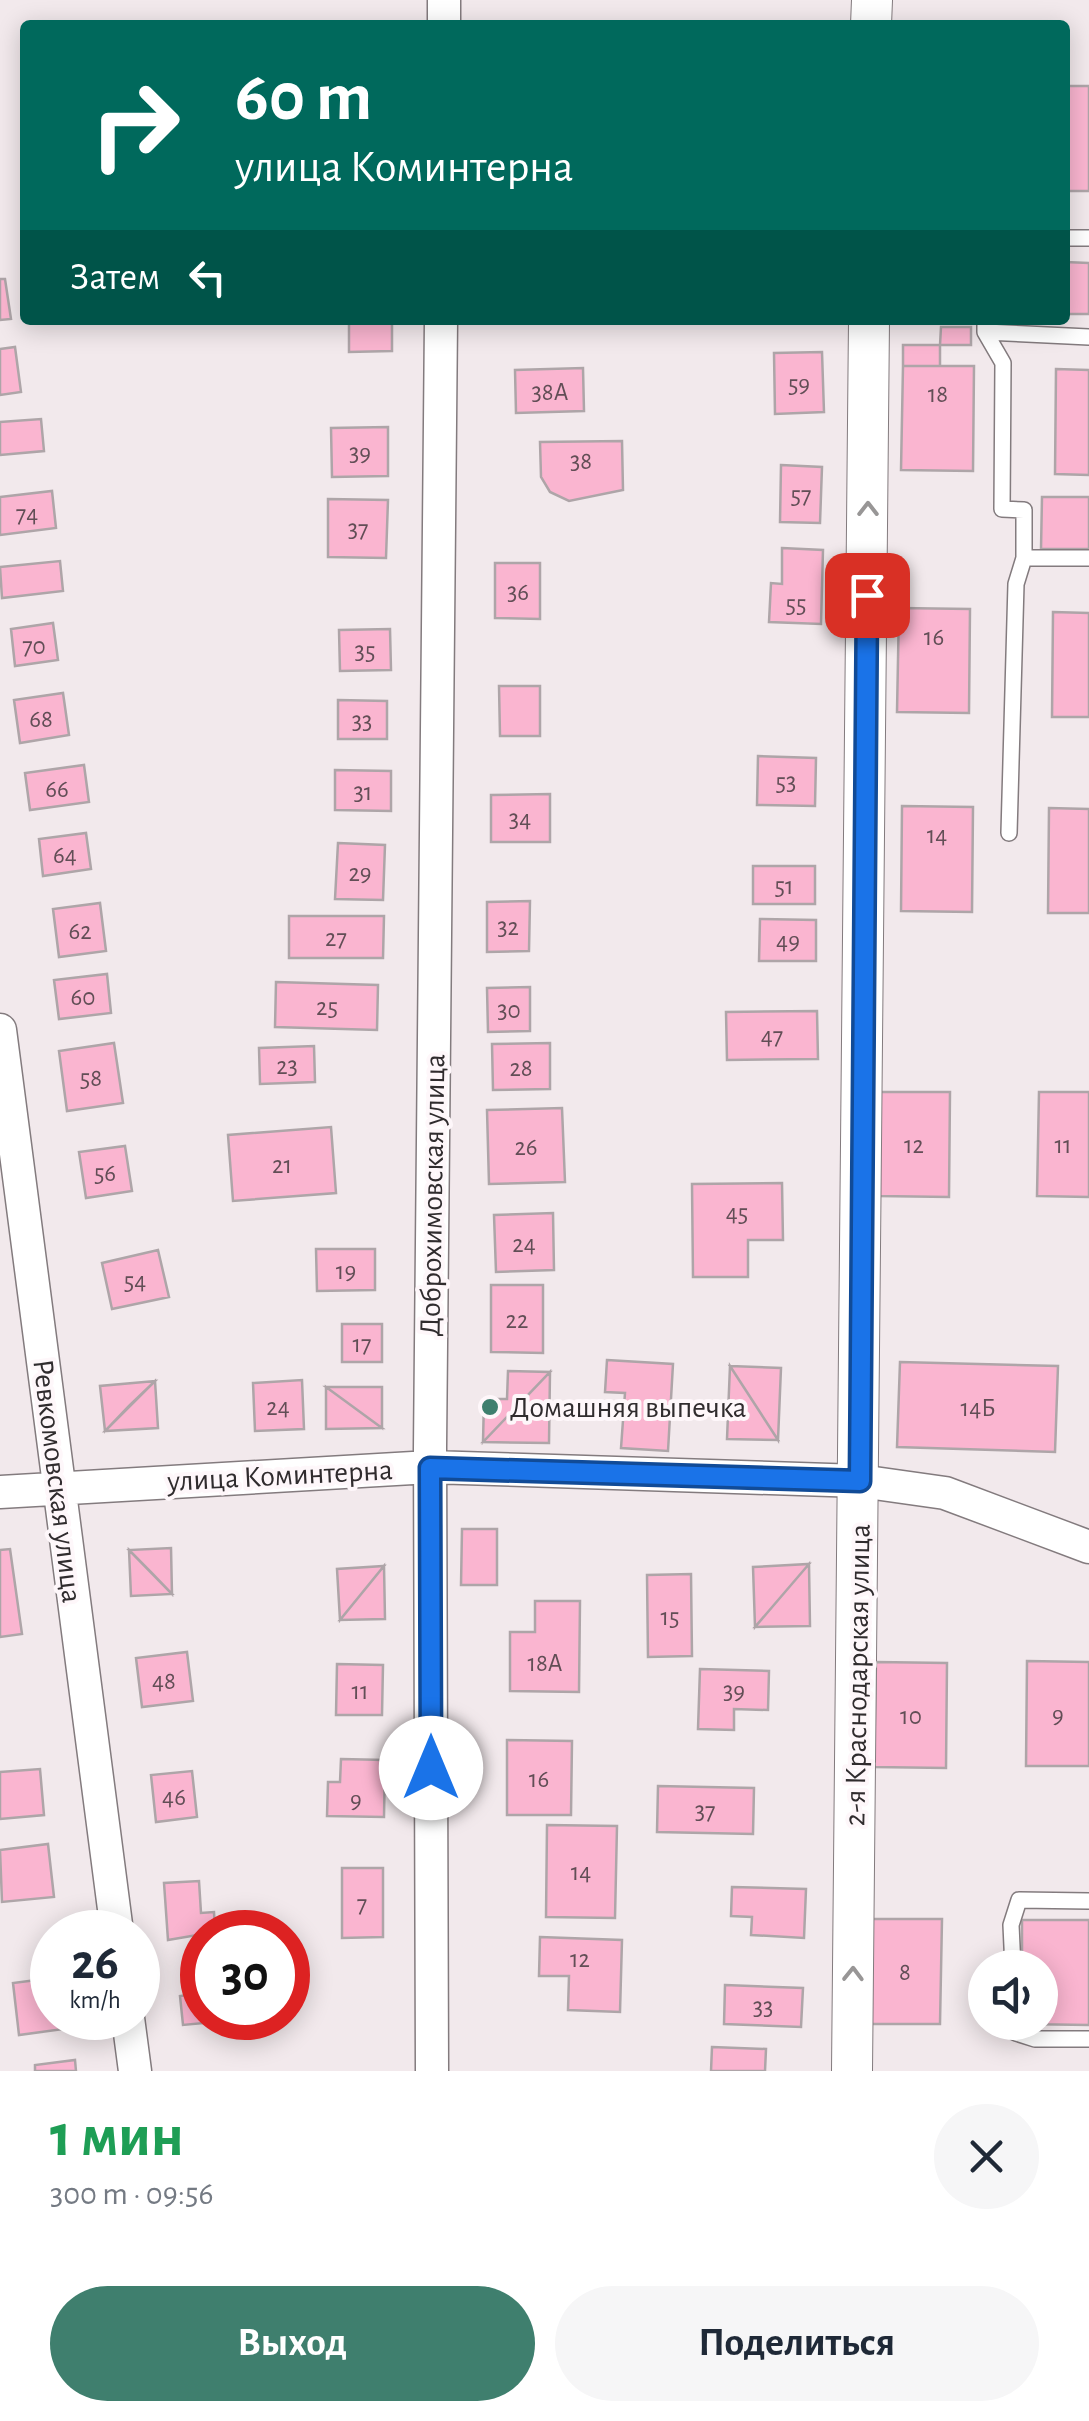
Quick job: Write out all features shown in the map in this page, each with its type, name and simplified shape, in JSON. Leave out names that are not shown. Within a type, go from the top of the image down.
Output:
[{"type":"street","name":"Доброхимовская улица","points":[[432,2071],[430,1468],[441,325]]},
{"type":"street","name":"2-я Краснодарская улица","points":[[852,2071],[869,325]]},
{"type":"street","name":"Ревкомовская улица","points":[[0,1030],[114,1910]]},
{"type":"street","name":"улица Коминтерна","points":[[0,1492],[430,1468],[860,1481],[945,1493],[1089,1547]]},
{"type":"street","points":[[131,2040],[135,2071]]},
{"type":"lane","points":[[985,326],[1089,337]]},
{"type":"lane","points":[[985,326],[1003,363],[1002,510],[1024,510],[1024,558],[1016,584],[1009,832]]},
{"type":"lane","points":[[1024,558],[1089,558]]},
{"type":"lane","points":[[1012,1950],[1011,1926],[1020,1900],[1089,1901]]},
{"type":"lane","points":[[1058,2039],[1089,2039]]},
{"type":"building","points":[[1070,86],[1089,86],[1089,191],[1070,191]]},
{"type":"building","points":[[1070,262],[1089,263],[1089,314],[1070,314]]},
{"type":"building","points":[[0,279],[5,279],[11,319],[0,320]]},
{"type":"building","points":[[349,325],[392,325],[392,351],[349,352]]},
{"type":"building","points":[[941,327],[971,327],[971,345],[940,345]]},
{"type":"building","points":[[903,345],[940,345],[940,366],[903,366]]},
{"type":"building","points":[[15,347],[21,392],[0,395],[0,349]]},
{"type":"building","points":[[822,352],[824,412],[775,414],[774,353]]},
{"type":"building","points":[[903,366],[974,366],[973,471],[901,470]]},
{"type":"building","points":[[583,368],[584,411],[516,413],[515,370]]},
{"type":"building","points":[[1056,369],[1089,370],[1089,475],[1055,474]]},
{"type":"building","points":[[41,419],[44,451],[0,455],[0,422]]},
{"type":"building","points":[[388,427],[388,476],[332,477],[331,428]]},
{"type":"building","points":[[622,441],[623,490],[569,501],[550,492],[541,477],[540,442]]},
{"type":"building","points":[[781,465],[822,467],[820,523],[780,522]]},
{"type":"building","points":[[52,491],[56,528],[0,535],[0,497]]},
{"type":"building","points":[[1042,497],[1089,497],[1089,549],[1041,549]]},
{"type":"building","points":[[328,499],[388,500],[386,558],[328,557]]},
{"type":"building","points":[[782,548],[823,550],[821,624],[769,622],[771,583],[782,584]]},
{"type":"building","points":[[60,561],[63,591],[2,598],[0,567]]},
{"type":"building","points":[[495,563],[540,563],[540,619],[495,618]]},
{"type":"building","points":[[899,608],[970,609],[969,713],[897,712]]},
{"type":"building","points":[[1053,612],[1089,613],[1089,717],[1052,717]]},
{"type":"building","points":[[53,623],[58,660],[15,666],[11,629]]},
{"type":"building","points":[[390,629],[391,670],[340,671],[339,630]]},
{"type":"building","points":[[499,686],[540,686],[540,736],[500,736]]},
{"type":"building","points":[[63,693],[69,735],[20,743],[14,700]]},
{"type":"building","points":[[338,700],[387,701],[387,739],[338,739]]},
{"type":"building","points":[[758,756],[816,758],[815,806],[757,805]]},
{"type":"building","points":[[84,765],[89,802],[30,810],[25,773]]},
{"type":"building","points":[[335,770],[391,771],[391,811],[335,810]]},
{"type":"building","points":[[550,794],[550,842],[491,842],[491,795]]},
{"type":"building","points":[[902,806],[973,807],[972,912],[901,911]]},
{"type":"building","points":[[1049,808],[1089,809],[1089,913],[1048,913]]},
{"type":"building","points":[[86,833],[91,869],[43,876],[39,839]]},
{"type":"building","points":[[338,843],[385,845],[383,900],[335,899]]},
{"type":"building","points":[[753,866],[815,866],[815,904],[753,904]]},
{"type":"building","points":[[530,901],[529,951],[487,952],[487,902]]},
{"type":"building","points":[[100,903],[106,951],[59,957],[53,909]]},
{"type":"building","points":[[289,916],[384,916],[383,958],[289,958]]},
{"type":"building","points":[[760,919],[816,920],[816,961],[759,961]]},
{"type":"building","points":[[107,974],[111,1013],[59,1019],[54,980]]},
{"type":"building","points":[[276,982],[378,985],[377,1030],[275,1027]]},
{"type":"building","points":[[530,987],[530,1031],[488,1032],[487,988]]},
{"type":"building","points":[[817,1011],[818,1059],[727,1060],[726,1012]]},
{"type":"building","points":[[114,1043],[123,1103],[67,1111],[59,1051]]},
{"type":"building","points":[[550,1043],[550,1089],[493,1090],[492,1044]]},
{"type":"building","points":[[314,1046],[315,1082],[260,1084],[259,1048]]},
{"type":"building","points":[[879,1092],[950,1092],[949,1197],[878,1196]]},
{"type":"building","points":[[1039,1092],[1089,1092],[1089,1197],[1037,1196]]},
{"type":"building","points":[[562,1108],[565,1182],[489,1184],[487,1110]]},
{"type":"building","points":[[331,1127],[336,1193],[233,1201],[228,1135]]},
{"type":"building","points":[[125,1146],[132,1191],[86,1198],[79,1152]]},
{"type":"building","points":[[782,1183],[783,1240],[748,1240],[748,1277],[693,1277],[692,1184]]},
{"type":"building","points":[[553,1213],[554,1270],[496,1272],[494,1215]]},
{"type":"building","points":[[316,1249],[375,1249],[375,1290],[317,1291]]},
{"type":"building","points":[[158,1250],[169,1297],[112,1309],[102,1263]]},
{"type":"building","points":[[491,1285],[543,1285],[543,1353],[491,1352]]},
{"type":"building","points":[[342,1324],[382,1324],[382,1362],[342,1362]]},
{"type":"building","points":[[607,1360],[673,1364],[668,1451],[621,1448],[625,1393],[605,1392]]},
{"type":"building","points":[[900,1362],[1058,1366],[1055,1452],[897,1447]]},
{"type":"building","points":[[730,1366],[781,1368],[778,1440]]},
{"type":"building","points":[[730,1366],[778,1440],[727,1439]]},
{"type":"building","points":[[508,1371],[550,1372],[483,1442],[484,1399],[507,1399]]},
{"type":"building","points":[[550,1372],[549,1443],[483,1442]]},
{"type":"building","points":[[302,1380],[304,1429],[255,1431],[253,1383]]},
{"type":"building","points":[[155,1381],[158,1428],[105,1431],[129,1406]]},
{"type":"building","points":[[155,1381],[105,1431],[100,1386]]},
{"type":"building","points":[[326,1387],[382,1428],[326,1429]]},
{"type":"building","points":[[326,1387],[382,1387],[382,1428]]},
{"type":"building","points":[[462,1529],[497,1529],[497,1585],[461,1585]]},
{"type":"building","points":[[171,1548],[172,1594],[129,1550]]},
{"type":"building","points":[[10,1549],[22,1634],[0,1637],[0,1550]]},
{"type":"building","points":[[129,1550],[151,1572],[172,1594],[131,1596]]},
{"type":"building","points":[[809,1564],[755,1627],[753,1567]]},
{"type":"building","points":[[809,1564],[810,1626],[755,1627]]},
{"type":"building","points":[[384,1566],[385,1619],[340,1620]]},
{"type":"building","points":[[384,1566],[340,1620],[337,1569]]},
{"type":"building","points":[[691,1574],[692,1656],[648,1657],[647,1575]]},
{"type":"building","points":[[535,1601],[580,1601],[579,1692],[510,1691],[510,1632],[535,1632]]},
{"type":"building","points":[[187,1652],[193,1701],[142,1707],[136,1658]]},
{"type":"building","points":[[1027,1661],[1089,1662],[1089,1766],[1026,1766]]},
{"type":"building","points":[[876,1662],[947,1663],[946,1768],[874,1767]]},
{"type":"building","points":[[337,1664],[383,1665],[382,1715],[336,1715]]},
{"type":"building","points":[[700,1669],[769,1671],[768,1710],[734,1709],[734,1730],[698,1729]]},
{"type":"building","points":[[507,1740],[572,1741],[571,1815],[507,1815]]},
{"type":"building","points":[[341,1759],[385,1760],[384,1817],[327,1816],[328,1782],[340,1782]]},
{"type":"building","points":[[40,1769],[44,1815],[0,1819],[0,1772]]},
{"type":"building","points":[[192,1771],[197,1817],[156,1822],[151,1775]]},
{"type":"building","points":[[658,1786],[754,1788],[753,1834],[657,1832]]},
{"type":"building","points":[[547,1825],[617,1826],[615,1918],[546,1917]]},
{"type":"building","points":[[48,1844],[54,1897],[2,1902],[0,1850]]},
{"type":"building","points":[[342,1868],[383,1868],[383,1937],[342,1938]]},
{"type":"building","points":[[199,1881],[201,1910],[180,1910],[180,1938],[168,1940],[164,1883]]},
{"type":"building","points":[[732,1887],[806,1889],[804,1938],[751,1935],[752,1917],[731,1916]]},
{"type":"building","points":[[870,1919],[942,1919],[940,2024],[869,2024]]},
{"type":"building","points":[[1022,1920],[1089,1920],[1089,2025],[1058,2025],[1058,1950],[1022,1950]]},
{"type":"building","points":[[540,1937],[622,1940],[620,2012],[568,2010],[569,1976],[539,1976]]},
{"type":"building","points":[[30,1981],[30,2034],[19,2035],[13,1983]]},
{"type":"building","points":[[725,1985],[803,1988],[801,2027],[724,2024]]},
{"type":"building","points":[[712,2047],[766,2049],[765,2071],[711,2071]]},
{"type":"building","points":[[75,2060],[76,2071],[35,2071],[35,2065]]},
{"type":"place","name":"Домашняя выпечка","points":[[490,1407]]},
{"type":"route","points":[[431,1768],[430,1468],[860,1481],[867,595]]}]
